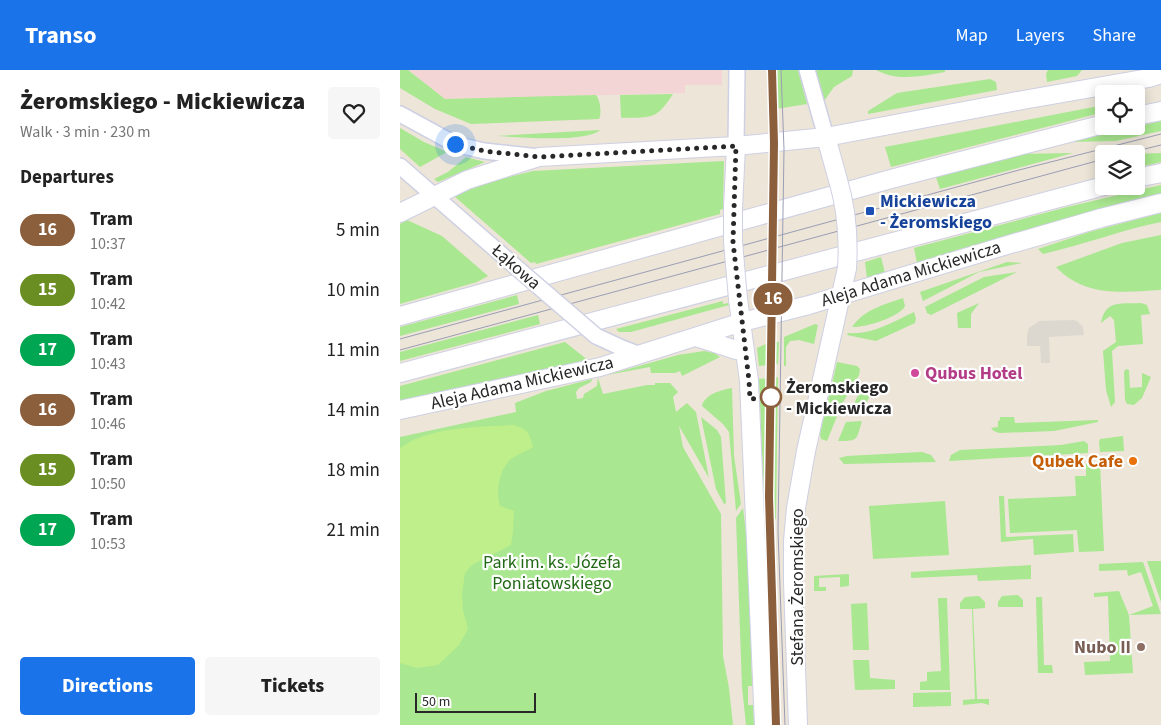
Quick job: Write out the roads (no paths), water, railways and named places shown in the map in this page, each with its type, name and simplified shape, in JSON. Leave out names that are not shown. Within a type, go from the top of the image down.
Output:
[{"type":"main road","points":[[400,213],[467,180],[539,157],[736,146],[826,137],[1157,77]]},
{"type":"main road","points":[[1145,114],[1161,111]]},
{"type":"main road","points":[[400,316],[891,179],[1095,126]]},
{"type":"main road","name":"Stefana Żeromskiego","points":[[798,725],[793,582],[793,541],[796,508],[806,451],[842,294],[849,242],[847,219],[826,137]]},
{"type":"main road","name":"Stefana Żeromskiego","points":[[736,146],[733,242],[738,299],[749,381],[764,725]]},
{"type":"main road","points":[[1145,176],[1161,173]]},
{"type":"main road","name":"Aleja Adama Mickiewicza","points":[[400,373],[1095,188]]},
{"type":"main road","name":"Aleja Adama Mickiewicza","points":[[400,410],[582,372],[742,322],[1092,220],[1161,204]]},
{"type":"main road","points":[[696,337],[736,350],[745,350]]},
{"type":"street","name":"Stefana Żeromskiego","points":[[736,146],[737,70]]},
{"type":"street","name":"Stefana Żeromskiego","points":[[807,70],[826,137]]},
{"type":"street","points":[[400,114],[455,144],[484,151],[539,157]]},
{"type":"street","name":"Łąkowa","points":[[400,166],[596,336],[640,355]]},
{"type":"tram line","points":[[771,70],[774,143],[769,497],[776,725]]},
{"type":"tram line","name":"16","points":[[772,70],[774,143],[769,532],[776,725]]},
{"type":"tram line","points":[[781,70],[784,149],[778,531],[785,725]]},
{"type":"tram line","points":[[400,339],[1019,170],[1161,134]]},
{"type":"tram line","points":[[1145,149],[1161,145]]},
{"type":"tram line","points":[[400,350],[1095,161]]},
{"type":"place","name":"Mickiewicza - Żeromskiego","points":[[870,211]]},
{"type":"place","name":"Qubus Hotel","points":[[915,373]]},
{"type":"place","name":"Żeromskiego - Mickiewicza","points":[[771,397]]},
{"type":"place","name":"Qubek Cafe","points":[[1133,461]]},
{"type":"place","name":"Nubo II","points":[[1141,647]]},
{"type":"park label","name":"Park im. ks. Józefa Poniatowskiego","points":[[552,572]]}]
